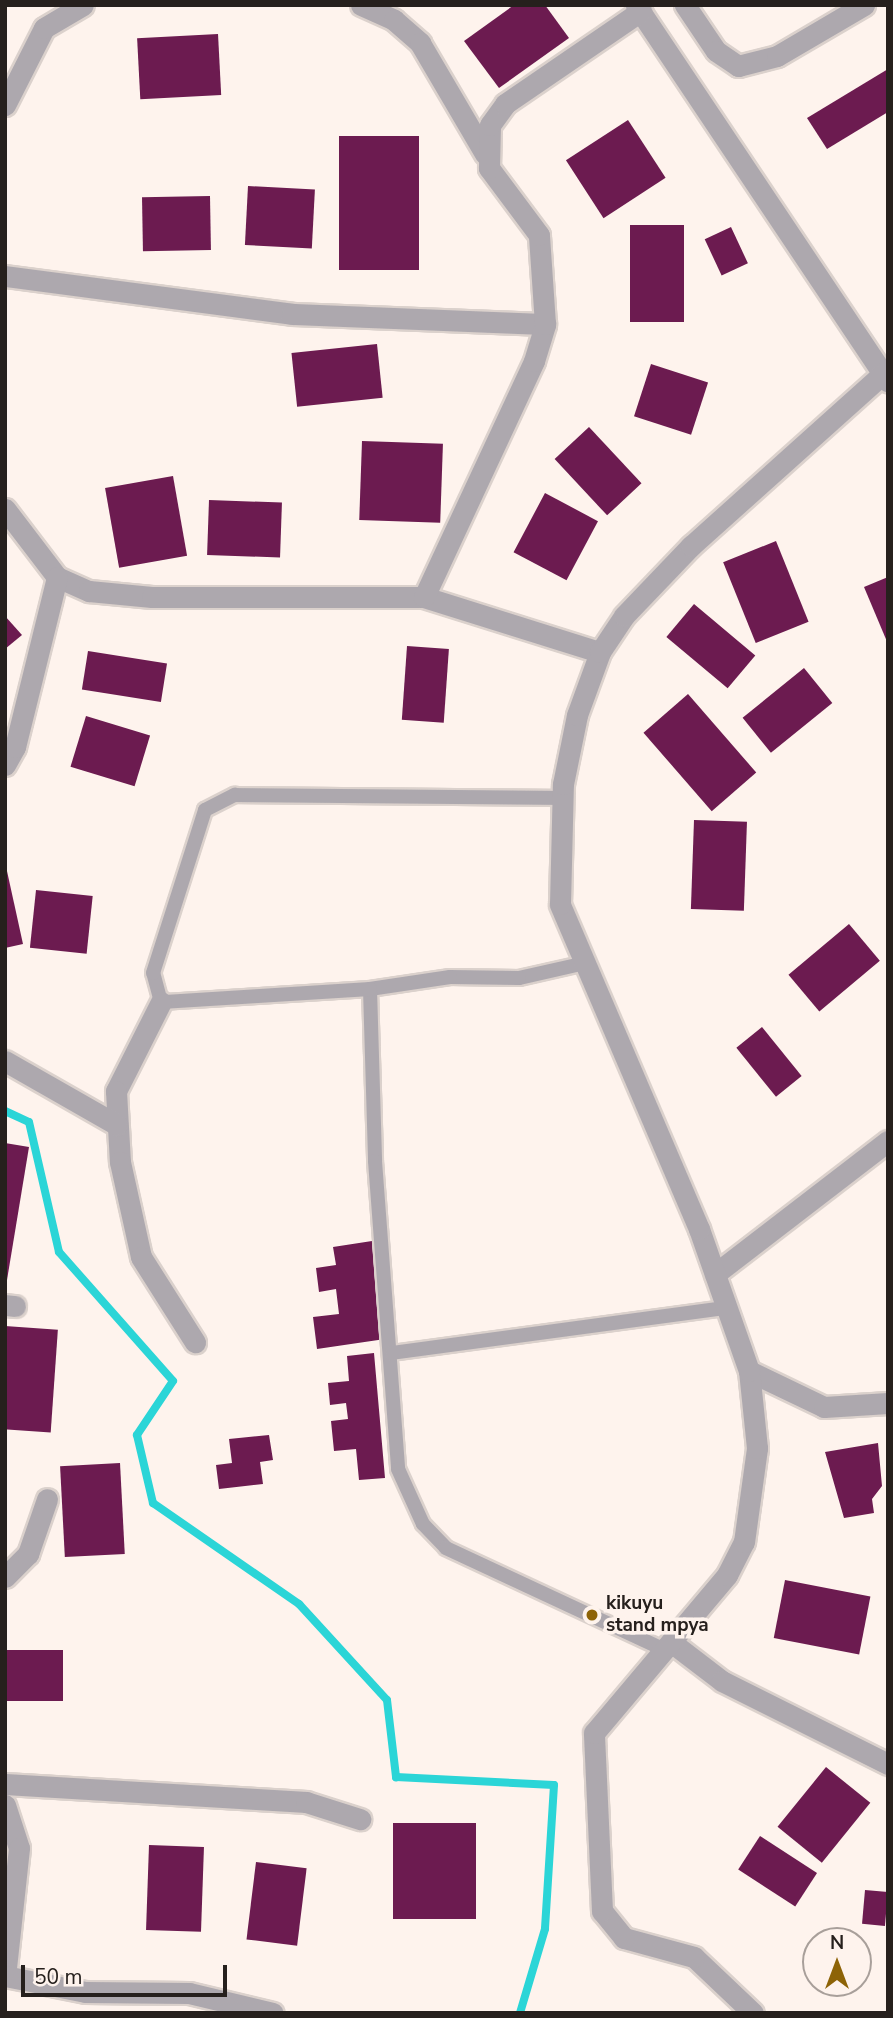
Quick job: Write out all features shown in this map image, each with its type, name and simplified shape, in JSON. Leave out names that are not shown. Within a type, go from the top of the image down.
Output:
[{"type":"street","points":[[5,106],[44,28],[83,5]]},
{"type":"street","points":[[361,5],[394,20],[420,43],[485,154],[539,234],[545,324],[534,361],[424,597]]},
{"type":"street","points":[[685,5],[716,51],[738,66],[777,56],[864,5]]},
{"type":"street","points":[[485,154],[490,125],[505,104],[639,8],[886,377],[691,546],[625,616],[600,652],[577,715],[562,798],[560,904],[581,964],[715,1274],[749,1371],[757,1448],[744,1542],[714,1593],[594,1733],[602,1911],[625,1938],[694,1957],[726,2003],[753,2013]]},
{"type":"street","points":[[5,276],[292,314],[545,324]]},
{"type":"street","points":[[5,509],[57,577],[89,591],[152,597],[424,597],[600,652]]},
{"type":"street","points":[[5,765],[41,654],[57,577]]},
{"type":"street","points":[[161,1002],[116,1091],[117,1125],[141,1256],[195,1342]]},
{"type":"street","points":[[5,1061],[117,1125]]},
{"type":"street","points":[[715,1274],[888,1140]]},
{"type":"street","points":[[749,1371],[824,1407],[888,1403]]},
{"type":"street","points":[[5,1577],[28,1554],[47,1499]]},
{"type":"street","points":[[667,1646],[722,1681],[888,1764]]},
{"type":"street","points":[[5,1784],[306,1802],[360,1819]]},
{"type":"street","points":[[5,1805],[19,1848],[5,1976],[85,1992],[188,1993],[273,2013]]},
{"type":"lane","points":[[562,798],[235,795],[205,810],[173,897],[153,973],[161,1002],[370,989],[450,977],[519,978],[581,964]]},
{"type":"lane","points":[[370,989],[375,1161],[392,1353],[398,1469],[423,1524],[446,1548],[667,1646]]},
{"type":"lane","points":[[392,1353],[727,1308]]},
{"type":"building","points":[[514,5],[545,5],[569,38],[499,88],[464,41]]},
{"type":"building","points":[[218,34],[221,95],[140,99],[137,38]]},
{"type":"building","points":[[888,69],[888,112],[827,149],[807,118]]},
{"type":"building","points":[[628,120],[666,178],[604,218],[566,160]]},
{"type":"building","points":[[339,136],[419,136],[419,270],[339,270]]},
{"type":"building","points":[[248,186],[315,190],[312,248],[245,245]]},
{"type":"building","points":[[210,196],[211,250],[143,251],[142,197]]},
{"type":"building","points":[[630,225],[684,225],[684,322],[630,322]]},
{"type":"building","points":[[731,227],[748,263],[722,276],[705,239]]},
{"type":"building","points":[[377,344],[383,398],[297,407],[291,353]]},
{"type":"building","points":[[651,364],[708,383],[691,435],[634,416]]},
{"type":"building","points":[[589,427],[642,483],[607,515],[555,459]]},
{"type":"building","points":[[362,441],[443,444],[440,523],[359,520]]},
{"type":"building","points":[[173,476],[187,556],[119,568],[105,488]]},
{"type":"building","points":[[545,493],[598,521],[567,580],[514,552]]},
{"type":"building","points":[[209,500],[282,503],[280,558],[207,555]]},
{"type":"building","points":[[776,541],[809,622],[756,643],[723,562]]},
{"type":"building","points":[[888,577],[888,644],[864,587]]},
{"type":"building","points":[[694,604],[755,655],[728,688],[666,637]]},
{"type":"building","points":[[5,616],[22,635],[5,649]]},
{"type":"building","points":[[407,646],[449,649],[444,723],[402,720]]},
{"type":"building","points":[[88,651],[167,664],[161,702],[82,690]]},
{"type":"building","points":[[804,668],[832,703],[771,753],[743,718]]},
{"type":"building","points":[[688,694],[756,772],[712,811],[643,733]]},
{"type":"building","points":[[86,716],[150,736],[135,786],[71,767]]},
{"type":"building","points":[[694,820],[747,822],[744,911],[691,909]]},
{"type":"building","points":[[5,862],[23,944],[5,948]]},
{"type":"building","points":[[36,890],[93,896],[87,954],[30,948]]},
{"type":"building","points":[[849,924],[880,961],[819,1012],[788,975]]},
{"type":"building","points":[[762,1027],[802,1076],[776,1097],[736,1048]]},
{"type":"building","points":[[5,1143],[29,1147],[7,1280],[5,1280]]},
{"type":"building","points":[[372,1241],[385,1339],[317,1349],[313,1317],[339,1314],[336,1289],[319,1292],[316,1268],[336,1265],[333,1247]]},
{"type":"building","points":[[5,1326],[58,1330],[51,1432],[5,1429]]},
{"type":"building","points":[[374,1353],[385,1478],[359,1480],[356,1449],[334,1451],[331,1421],[348,1419],[346,1403],[330,1405],[328,1383],[349,1381],[347,1356]]},
{"type":"building","points":[[269,1435],[273,1460],[260,1462],[263,1484],[219,1489],[216,1465],[232,1463],[229,1439]]},
{"type":"building","points":[[878,1443],[882,1486],[872,1499],[874,1513],[844,1518],[825,1452]]},
{"type":"building","points":[[120,1463],[125,1554],[65,1557],[60,1466]]},
{"type":"building","points":[[785,1580],[870,1597],[859,1655],[774,1638]]},
{"type":"building","points":[[5,1650],[63,1650],[63,1701],[5,1701]]},
{"type":"building","points":[[826,1767],[870,1803],[822,1863],[778,1827]]},
{"type":"building","points":[[393,1823],[476,1823],[476,1919],[393,1919]]},
{"type":"building","points":[[760,1836],[817,1873],[795,1907],[738,1870]]},
{"type":"building","points":[[149,1845],[204,1847],[201,1932],[146,1930]]},
{"type":"building","points":[[256,1862],[307,1868],[297,1946],[246,1939]]},
{"type":"building","points":[[865,1890],[888,1892],[885,1926],[862,1924]]},
{"type":"waterway","points":[[5,1111],[29,1122],[59,1252],[173,1381],[137,1435],[153,1503],[299,1604],[387,1700],[396,1777],[554,1785],[545,1929],[520,2013]]},
{"type":"place","name":"kikuyu stand mpya","points":[[592,1615]]}]
